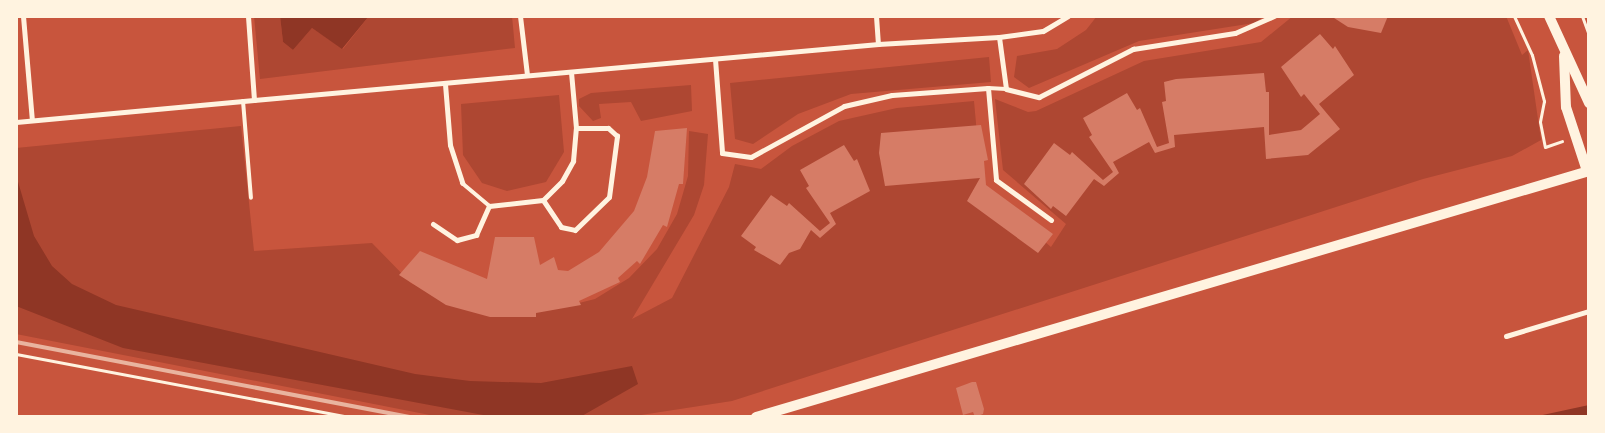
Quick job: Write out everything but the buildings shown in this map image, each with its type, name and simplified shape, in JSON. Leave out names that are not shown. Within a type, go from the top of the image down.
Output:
[{"type":"main road","points":[[1549,16],[1564,56],[1589,103]]},
{"type":"main road","points":[[756,417],[1588,171],[1566,107],[1564,56]]},
{"type":"street","points":[[23,16],[32,120]]},
{"type":"street","points":[[248,16],[254,100]]},
{"type":"street","points":[[520,16],[526,76]]},
{"type":"street","points":[[876,16],[878,44]]},
{"type":"street","points":[[19,122],[878,44],[1000,38],[1043,31],[1068,16]]},
{"type":"street","points":[[1000,38],[1006,89],[1039,97],[1133,49],[1235,33],[1274,16]]},
{"type":"street","points":[[715,59],[722,153],[751,157],[844,106],[892,95],[988,88],[996,180],[1051,220]]},
{"type":"street","points":[[433,224],[457,240],[476,235],[488,206],[543,200],[562,181],[573,161],[576,128],[571,72]]},
{"type":"street","points":[[445,84],[450,145],[462,183]]},
{"type":"street","points":[[543,200],[561,227],[575,230],[608,197],[616,136],[608,128],[576,128]]},
{"type":"street","points":[[1506,336],[1589,311]]},
{"type":"lane","points":[[988,88],[1006,89]]},
{"type":"lane","points":[[243,101],[251,198]]},
{"type":"lane","points":[[462,183],[488,206]]},
{"type":"path","points":[[1514,16],[1532,55],[1544,101],[1540,122],[1545,147]]},
{"type":"path","points":[[1582,16],[1589,35]]},
{"type":"path","points":[[16,354],[349,417]]},
{"type":"shaded area","points":[[254,16],[280,16],[283,42],[293,50],[312,28],[343,49],[369,16],[512,16],[515,48],[260,79]]},
{"type":"shaded area","points":[[280,16],[369,16],[342,49],[312,28],[293,50],[283,42]]},
{"type":"shaded area","points":[[1097,16],[1265,16],[1254,23],[1139,41],[1029,88],[1014,77],[1017,56],[1057,49],[1086,30]]},
{"type":"shaded area","points":[[1293,16],[1506,16],[1522,55],[1528,50],[1541,140],[1512,156],[1423,179],[732,401],[628,417],[440,417],[16,334],[16,148],[241,126],[254,251],[372,243],[411,283],[445,300],[555,309],[595,299],[629,278],[657,249],[677,214],[688,176],[689,131],[708,134],[704,185],[694,215],[632,319],[672,298],[729,187],[735,164],[761,169],[792,146],[839,121],[897,108],[974,101],[982,189],[1051,247],[1066,224],[1003,170],[995,99],[1028,112],[1036,111],[1144,61],[1261,42]]},
{"type":"shaded area","points":[[989,57],[991,82],[851,94],[798,114],[753,144],[735,139],[730,83]]},
{"type":"shaded area","points":[[691,85],[692,111],[641,121],[631,102],[599,104],[601,118],[593,121],[579,106],[579,99],[591,93]]},
{"type":"shaded area","points":[[559,95],[564,152],[546,182],[507,191],[482,183],[463,155],[461,104]]},
{"type":"shaded area","points":[[16,175],[34,236],[52,266],[72,284],[116,305],[415,374],[470,381],[541,383],[632,366],[638,384],[580,417],[494,417],[123,348],[16,306]]},
{"type":"shaded area","points":[[1589,405],[1589,417],[1538,417],[1538,416]]},
{"type":"railway","points":[[16,342],[411,417]]}]
